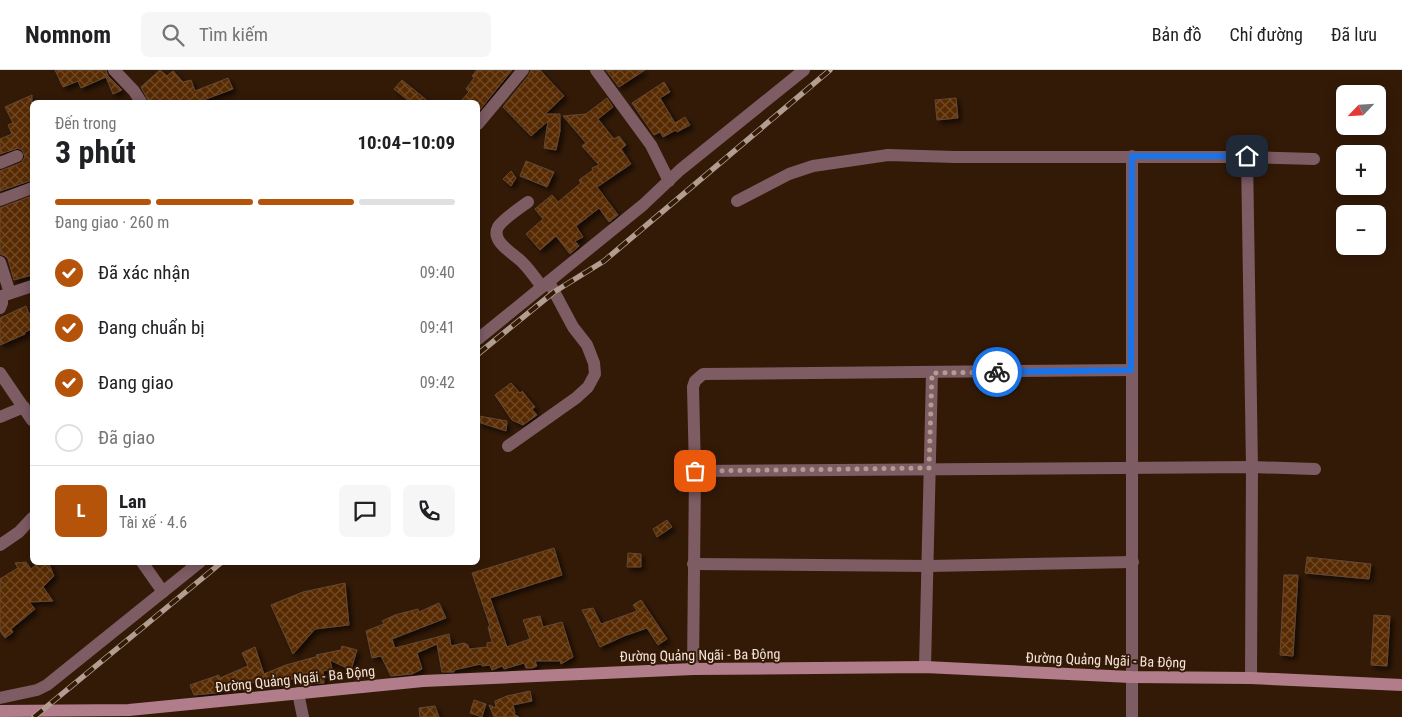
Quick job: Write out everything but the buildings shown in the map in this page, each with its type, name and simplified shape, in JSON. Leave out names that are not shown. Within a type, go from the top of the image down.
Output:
[{"type":"main road","name":"Đường Quảng Ngãi - Ba Động","points":[[0,711],[150,713],[298,694],[424,681],[693,669],[925,668],[1131,677],[1251,678],[1402,686]]},
{"type":"street","points":[[114,70],[134,91],[140,100]]},
{"type":"street","points":[[480,122],[523,70]]},
{"type":"street","points":[[596,70],[651,145],[669,181]]},
{"type":"street","points":[[480,337],[804,70]]},
{"type":"street","points":[[737,201],[789,174],[814,166],[888,155],[955,157],[1247,156],[1314,159]]},
{"type":"street","points":[[0,163],[17,156]]},
{"type":"street","points":[[1132,156],[1132,717]]},
{"type":"street","points":[[1247,156],[1252,467],[1251,678]]},
{"type":"street","points":[[0,200],[30,189]]},
{"type":"street","points":[[508,446],[576,398],[588,387],[595,374],[594,362],[587,345],[573,328],[545,285],[499,241],[497,228],[528,202]]},
{"type":"street","points":[[0,262],[10,293]]},
{"type":"street","points":[[0,308],[2,296],[30,287]]},
{"type":"street","points":[[693,669],[695,471],[693,386],[695,381],[703,374],[1131,370]]},
{"type":"street","points":[[0,372],[30,417]]},
{"type":"street","points":[[925,668],[929,566],[929,468],[932,373]]},
{"type":"street","points":[[0,417],[24,407]]},
{"type":"street","points":[[695,471],[929,468],[1252,467],[1315,469]]},
{"type":"street","points":[[0,545],[19,532],[30,520]]},
{"type":"street","points":[[693,564],[929,566],[1133,562]]},
{"type":"street","points":[[144,565],[163,592]]},
{"type":"street","points":[[0,698],[37,690],[47,685],[196,565]]},
{"type":"street","points":[[298,694],[303,717]]},
{"type":"railway","points":[[480,352],[554,292],[604,261],[830,70]]},
{"type":"railway","points":[[34,717],[218,565]]},
{"type":"way so far","points":[[695,471],[929,468],[932,373],[997,372]]},
{"type":"route","points":[[997,372],[1131,370],[1132,156],[1247,156]]}]
